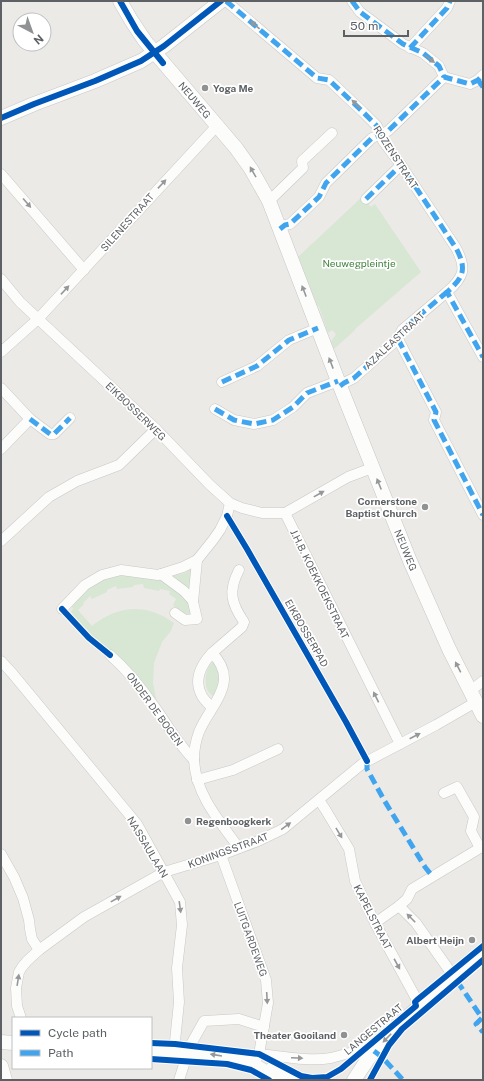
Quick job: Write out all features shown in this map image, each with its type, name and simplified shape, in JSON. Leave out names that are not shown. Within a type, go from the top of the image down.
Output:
[{"type":"street","name":"NEUWEG","points":[[120,1],[137,31],[236,148],[251,168],[268,201],[372,468],[427,601],[448,649],[483,716]]},
{"type":"street","points":[[1,118],[115,73],[141,61],[166,45],[221,1]]},
{"type":"street","name":"ROZENSTRAAT","points":[[226,1],[317,78],[329,80],[377,126],[383,141],[462,258],[463,268],[461,277],[447,292]]},
{"type":"street","points":[[410,48],[447,8],[450,1]]},
{"type":"street","points":[[354,2],[360,12],[403,44],[423,54],[439,66],[444,78]]},
{"type":"street","points":[[280,229],[285,225],[290,224],[319,197],[326,182],[372,138],[388,131],[444,78]]},
{"type":"street","points":[[444,78],[470,84],[481,81]]},
{"type":"street","name":"SILENESTRAAT","points":[[1,352],[38,319],[217,126]]},
{"type":"street","points":[[268,201],[303,168],[302,161],[332,133]]},
{"type":"street","points":[[366,199],[401,166]]},
{"type":"street","points":[[1,174],[84,270]]},
{"type":"street","name":"EIKBOSSERWEG","points":[[1,279],[20,302],[156,429],[210,485],[230,503],[262,513],[285,512]]},
{"type":"street","points":[[447,292],[483,357]]},
{"type":"street","name":"AZALEASTRAAT","points":[[339,383],[344,383],[354,378],[398,339],[402,330],[447,292]]},
{"type":"street","points":[[222,382],[256,366],[289,340],[318,328]]},
{"type":"street","points":[[398,339],[436,412],[434,420],[483,515]]},
{"type":"street","points":[[215,409],[234,420],[254,424],[273,420],[293,407],[307,393],[339,383]]},
{"type":"street","points":[[1,388],[30,419],[50,434],[54,434],[70,418]]},
{"type":"street","points":[[1,449],[30,419]]},
{"type":"street","points":[[1,541],[48,497],[77,481],[119,465],[156,429]]},
{"type":"street","points":[[285,512],[348,477],[372,468]]},
{"type":"street","points":[[62,609],[85,585],[102,575],[121,570],[158,575],[183,568],[197,560],[214,540],[220,530],[230,503]]},
{"type":"street","name":"J.H.B. KOEKKOEKSTRAAT","points":[[285,512],[400,744]]},
{"type":"street","points":[[175,614],[185,620],[197,619],[193,602],[197,560]]},
{"type":"street","points":[[212,708],[202,696],[198,685],[199,672],[204,661],[242,627],[244,622],[236,610],[232,596],[234,580],[239,570]]},
{"type":"street","points":[[161,574],[184,591],[193,602]]},
{"type":"street","points":[[212,653],[219,660],[224,670],[224,683],[219,698],[198,733],[194,760],[197,780],[203,794],[219,821],[239,848]]},
{"type":"street","name":"ONDER DE BOGEN","points":[[110,655],[140,686],[173,735],[194,760]]},
{"type":"street","name":"NASSAULAAN","points":[[1,661],[137,824],[180,902],[182,925],[177,968],[181,1051]]},
{"type":"street","name":"KONINGSSTRAAT","points":[[21,1017],[17,1006],[16,988],[19,972],[22,967],[40,950],[84,917],[164,872],[221,855],[258,841],[283,829],[362,764],[436,725],[474,697],[474,688],[483,681]]},
{"type":"street","points":[[197,780],[233,770],[278,749]]},
{"type":"street","points":[[375,923],[400,906],[407,899],[412,889],[480,848],[472,831],[474,817],[457,787],[444,792]]},
{"type":"street","name":"KAPELSTRAAT","points":[[318,800],[349,849],[355,881],[375,923],[417,1000],[422,1006]]},
{"type":"street","points":[[1,854],[14,877],[23,898],[32,939],[40,950]]},
{"type":"street","name":"LUITGARDEWEG","points":[[221,855],[265,975],[268,1003],[256,1059]]},
{"type":"street","points":[[400,906],[416,923],[454,978]]},
{"type":"street","name":"LANGESTRAAT","points":[[354,1080],[374,1051],[392,1033],[483,954]]},
{"type":"street","points":[[181,1051],[190,1046],[204,1021],[240,1018],[265,1022]]},
{"type":"street","points":[[1,1042],[12,1043]]},
{"type":"street","points":[[152,1049],[181,1051],[236,1059],[320,1059],[341,1055],[367,1046],[374,1051],[343,1080]]},
{"type":"street","points":[[179,1080],[181,1051]]},
{"type":"street","points":[[256,1059],[278,1080]]},
{"type":"street","points":[[256,1059],[292,1080]]},
{"type":"street","points":[[1,1066],[6,1080]]},
{"type":"green space","name":"Neuwegpleintje","points":[[362,197],[371,207],[375,204],[421,272],[334,349],[331,342],[336,334],[332,330],[328,333],[298,257]]},
{"type":"green space","points":[[191,569],[191,595],[181,582],[173,576],[185,573]]},
{"type":"green space","points":[[118,574],[144,574],[171,583],[189,603],[192,612],[190,614],[186,614],[173,605],[176,599],[169,594],[170,591],[160,589],[159,591],[144,588],[143,584],[117,589],[116,586],[92,599],[90,596],[78,610],[92,626],[112,614],[133,609],[153,612],[174,623],[171,631],[162,642],[154,663],[153,683],[157,703],[112,653],[88,633],[71,612],[73,609],[72,607],[84,592],[98,581]]},
{"type":"green space","points":[[215,661],[219,669],[219,684],[215,697],[211,695],[206,687],[206,674],[209,666]]},
{"type":"marked path","points":[[226,1],[317,78],[329,80],[377,126],[383,141],[401,165],[456,248],[462,262],[462,272],[457,282],[447,292],[483,357]]},
{"type":"marked path","points":[[352,1],[360,12],[403,44],[423,53],[439,66],[444,77]]},
{"type":"marked path","points":[[410,48],[447,8],[450,1]]},
{"type":"marked path","points":[[280,229],[285,225],[290,224],[319,197],[326,183],[372,138],[388,131],[444,77],[470,84],[478,80],[483,75]]},
{"type":"marked path","points":[[478,80],[483,87]]},
{"type":"marked path","points":[[366,199],[401,165]]},
{"type":"marked path","points":[[340,386],[354,378],[398,339],[402,330],[447,292]]},
{"type":"marked path","points":[[222,382],[257,366],[289,340],[318,328]]},
{"type":"marked path","points":[[398,339],[436,412],[434,420],[483,515]]},
{"type":"marked path","points":[[215,409],[234,420],[254,424],[273,420],[293,407],[307,393],[338,381]]},
{"type":"marked path","points":[[30,419],[50,434],[54,434],[70,418]]},
{"type":"marked path","points":[[367,761],[367,769],[384,800],[425,867],[433,877]]},
{"type":"marked path","points":[[457,981],[482,1018],[476,1024],[483,1032]]},
{"type":"marked path","points":[[374,1051],[382,1057],[403,1080]]},
{"type":"cycle path","points":[[120,1],[137,31],[163,63]]},
{"type":"cycle path","points":[[1,118],[141,61],[164,46],[221,1]]},
{"type":"cycle path","name":"EIKBOSSERPAD","points":[[227,516],[367,761]]},
{"type":"cycle path","points":[[62,609],[89,638],[110,655]]},
{"type":"cycle path","points":[[152,1043],[175,1044],[259,1054],[301,1076],[312,1078],[327,1077],[341,1069],[416,1006],[415,1002],[417,1000],[483,946]]},
{"type":"cycle path","points":[[370,1080],[389,1045],[402,1029],[483,960]]},
{"type":"cycle path","points":[[152,1059],[227,1064],[251,1070],[269,1080]]},
{"type":"place","name":"Yoga Me","points":[[205,88]]},
{"type":"place","name":"Cornerstone Baptist Church","points":[[425,507]]},
{"type":"place","name":"Regenboogkerk","points":[[188,821]]},
{"type":"place","name":"Albert Heijn","points":[[472,940]]},
{"type":"place","name":"Theater Gooiland","points":[[344,1035]]}]
